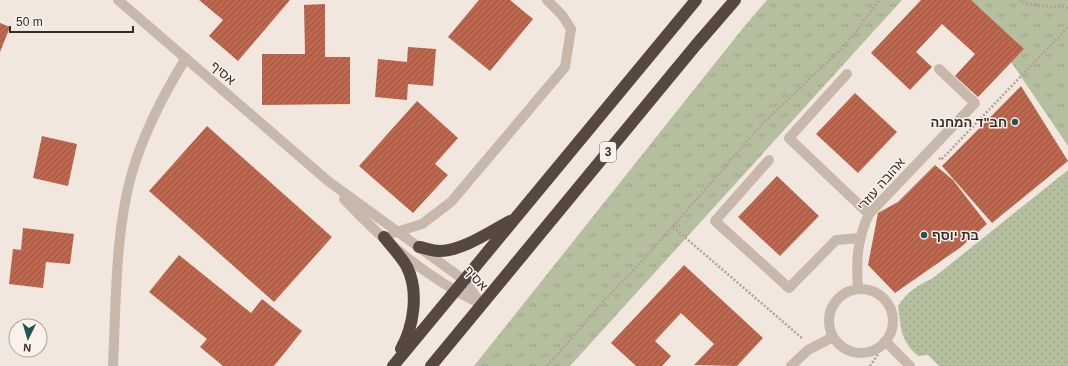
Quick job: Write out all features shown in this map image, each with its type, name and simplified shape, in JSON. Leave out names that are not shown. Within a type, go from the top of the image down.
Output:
[{"type":"highway","name":"3","points":[[392,366],[696,0]]},
{"type":"highway","name":"3","points":[[431,366],[735,0]]},
{"type":"highway","points":[[418,247],[439,251],[448,250],[468,243],[514,219]]},
{"type":"highway","points":[[384,237],[407,267],[413,296],[412,315],[407,338],[392,366]]},
{"type":"street","name":"אסיף","points":[[118,0],[328,181],[464,280],[482,305]]},
{"type":"street","points":[[384,237],[422,224],[451,202],[565,67],[571,29],[562,15],[547,0]]},
{"type":"street","points":[[113,366],[118,272],[124,210],[131,177],[141,144],[168,87],[186,58]]},
{"type":"street","name":"אהובה עוזרי","points":[[858,289],[857,261],[860,238],[869,214],[975,103],[939,69]]},
{"type":"street","points":[[847,74],[788,138],[869,214]]},
{"type":"street","points":[[769,160],[715,221],[789,288],[836,240],[860,238]]},
{"type":"street","name":"אסיף","points":[[328,181],[368,224],[384,237],[454,292],[482,305]]},
{"type":"street","points":[[858,289],[869,290],[878,294],[888,304],[892,313],[892,323],[890,333],[885,342],[873,350],[858,352],[844,347],[833,337],[829,323],[831,308],[837,300],[844,293],[858,289]]},
{"type":"street","points":[[791,366],[812,347],[833,337]]},
{"type":"street","points":[[885,342],[910,366]]},
{"type":"path","points":[[547,366],[609,295],[673,227],[762,123],[850,38],[879,0]]},
{"type":"path","points":[[1019,0],[1028,4],[1068,8]]},
{"type":"path","points":[[930,149],[941,160],[1068,27]]},
{"type":"path","points":[[673,227],[812,347]]},
{"type":"green space","points":[[767,0],[902,0],[570,366],[474,366],[743,28]]},
{"type":"green space","points":[[969,0],[1068,0],[1068,146]]},
{"type":"green space","points":[[1068,170],[1068,366],[939,366],[928,355],[918,356],[908,345],[902,333],[898,306],[901,301],[913,289],[933,278]]},
{"type":"building","points":[[199,0],[290,0],[238,61],[209,36],[223,20]]},
{"type":"building","points":[[479,0],[510,0],[533,19],[490,71],[448,37]]},
{"type":"building","points":[[921,0],[971,0],[1024,49],[978,97],[955,76],[975,54],[942,24],[916,52],[932,67],[910,90],[871,53]]},
{"type":"building","points":[[325,4],[325,57],[350,57],[350,104],[262,105],[262,54],[305,54],[304,5]]},
{"type":"building","points":[[0,23],[10,27],[0,52]]},
{"type":"building","points":[[408,47],[436,49],[433,86],[408,84],[407,100],[375,97],[378,59],[407,62]]},
{"type":"building","name":"חב\"ד המחנה","points":[[1021,86],[1068,161],[992,223],[942,166]]},
{"type":"building","points":[[855,93],[897,132],[858,173],[816,134]]},
{"type":"building","points":[[417,101],[458,138],[435,164],[448,175],[413,213],[359,166]]},
{"type":"building","points":[[207,126],[332,237],[274,302],[149,191]]},
{"type":"building","points":[[42,136],[77,144],[68,186],[33,178]]},
{"type":"building","name":"בת יוסף","points":[[935,165],[953,180],[987,224],[961,247],[895,293],[868,265],[878,213],[898,202]]},
{"type":"building","points":[[777,176],[819,216],[780,256],[738,217]]},
{"type":"building","points":[[23,228],[74,234],[70,264],[46,262],[43,288],[9,284],[13,249],[21,250]]},
{"type":"building","points":[[179,255],[251,313],[262,299],[302,331],[274,366],[223,366],[200,347],[207,339],[149,292]]},
{"type":"building","points":[[684,265],[763,338],[737,366],[694,365],[714,344],[681,313],[655,341],[671,356],[662,366],[636,366],[611,343]]},
{"type":"place","name":"חב\"ד המחנה","points":[[1015,122]]},
{"type":"place","name":"בת יוסף","points":[[924,235]]}]
